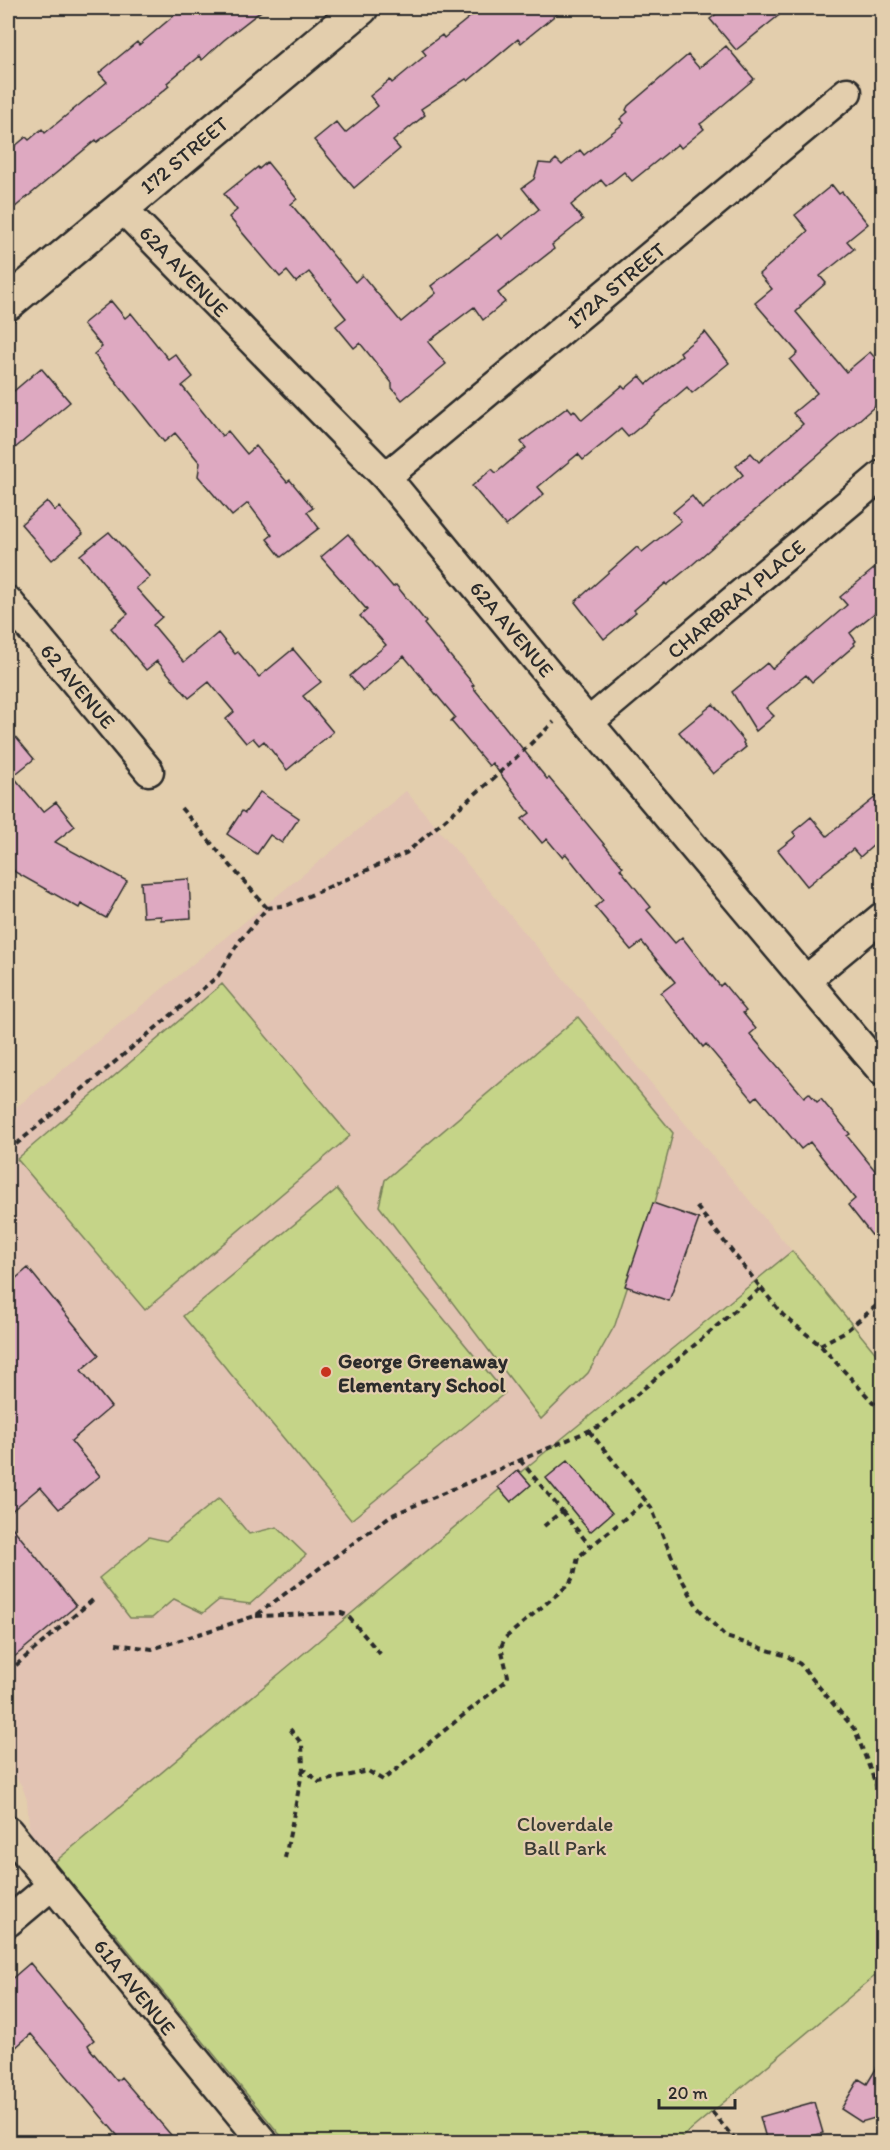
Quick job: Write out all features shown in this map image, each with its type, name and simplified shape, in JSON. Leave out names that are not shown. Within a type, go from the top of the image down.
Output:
[{"type":"street","name":"172 STREET","points":[[8,303],[361,8]]},
{"type":"street","name":"172A STREET","points":[[386,477],[846,92]]},
{"type":"street","name":"62A AVENUE","points":[[121,207],[386,477],[882,1071]]},
{"type":"street","name":"CHARBRAY PLACE","points":[[589,722],[882,475]]},
{"type":"street","name":"62 AVENUE","points":[[8,601],[149,771]]},
{"type":"street","points":[[806,980],[882,917]]},
{"type":"street","name":"61A AVENUE","points":[[8,1831],[263,2142]]},
{"type":"street","points":[[8,1922],[51,1886]]},
{"type":"path","points":[[8,1151],[218,976],[238,943],[267,908],[288,905],[406,853],[495,777],[557,719]]},
{"type":"path","points":[[181,808],[267,908]]},
{"type":"path","points":[[696,1206],[783,1315],[820,1345],[882,1412]]},
{"type":"path","points":[[255,1616],[390,1516],[600,1426],[761,1288]]},
{"type":"path","points":[[820,1345],[846,1331],[882,1301]]},
{"type":"path","points":[[589,1431],[651,1507],[680,1576],[698,1608],[726,1637],[787,1656],[800,1664],[855,1730],[882,1800]]},
{"type":"path","points":[[520,1460],[590,1546]]},
{"type":"path","points":[[303,1768],[319,1782],[368,1771],[383,1780],[507,1680],[508,1676],[501,1653],[502,1643],[568,1585],[574,1576],[578,1557],[646,1501]]},
{"type":"path","points":[[544,1526],[562,1511]]},
{"type":"path","points":[[8,1672],[95,1598]]},
{"type":"path","points":[[116,1644],[152,1649],[255,1616],[341,1613],[347,1615],[382,1656]]},
{"type":"path","points":[[285,1858],[303,1768],[302,1744],[290,1729]]},
{"type":"path","points":[[712,2112],[737,2142]]},
{"type":"shaded area","name":"George Greenaway Elementary School","points":[[406,791],[792,1251],[495,1493],[50,1866],[30,1837],[27,1800],[22,1786],[8,1766],[8,1114]]},
{"type":"green space","points":[[222,984],[350,1136],[145,1310],[17,1159]]},
{"type":"green space","points":[[578,1017],[673,1133],[655,1203],[615,1325],[588,1373],[541,1419],[379,1206],[385,1180]]},
{"type":"green space","points":[[337,1189],[505,1393],[351,1520],[183,1316]]},
{"type":"green space","name":"Cloverdale Ball Park","points":[[792,1251],[882,1361],[882,1970],[676,2142],[286,2142],[114,1933],[105,1930],[50,1866],[495,1493]]},
{"type":"green space","points":[[219,1498],[249,1534],[277,1527],[306,1555],[250,1604],[219,1600],[203,1613],[174,1599],[152,1618],[130,1618],[99,1578],[149,1537],[166,1541]]},
{"type":"building","points":[[183,8],[265,8],[202,60],[199,56],[167,83],[169,86],[134,115],[97,142],[96,140],[8,213],[8,152],[26,137],[29,140],[42,129],[45,133],[107,82],[99,73],[137,42],[139,45]]},
{"type":"building","points":[[481,8],[564,8],[521,43],[518,39],[468,81],[466,79],[421,109],[425,115],[393,141],[400,149],[354,188],[314,140],[336,122],[345,133],[378,106],[370,96],[390,80],[392,83],[426,55],[422,50],[442,35],[444,38]]},
{"type":"building","points":[[724,8],[788,8],[736,50],[710,19]]},
{"type":"building","points":[[726,46],[754,79],[700,124],[704,129],[681,148],[678,144],[632,181],[624,172],[606,186],[601,180],[571,205],[583,220],[552,245],[554,249],[498,293],[505,302],[483,320],[474,307],[428,342],[446,364],[402,400],[392,388],[392,383],[360,343],[354,348],[336,326],[346,318],[309,272],[296,282],[287,271],[280,277],[229,217],[237,210],[224,194],[267,162],[297,199],[291,204],[355,282],[362,275],[401,322],[436,293],[431,286],[498,234],[502,239],[539,209],[522,188],[534,179],[539,163],[551,164],[556,159],[562,165],[580,150],[584,155],[624,123],[620,119],[628,112],[626,110],[628,106],[688,55],[699,68]]},
{"type":"building","points":[[832,185],[839,194],[842,192],[868,224],[847,241],[854,249],[820,276],[826,283],[796,312],[846,372],[870,352],[882,366],[882,400],[693,564],[634,610],[636,612],[604,639],[575,602],[637,547],[642,552],[681,521],[673,512],[692,496],[702,509],[743,475],[736,466],[751,453],[759,462],[803,424],[793,413],[817,393],[790,360],[798,353],[755,303],[772,289],[759,274],[808,231],[795,215]]},
{"type":"building","points":[[111,301],[125,318],[131,313],[168,359],[175,354],[193,377],[182,386],[222,436],[228,431],[247,454],[256,446],[287,482],[290,480],[313,508],[307,512],[319,528],[281,557],[267,539],[272,535],[248,503],[232,516],[198,476],[200,463],[175,433],[164,442],[94,354],[102,347],[83,324]]},
{"type":"building","points":[[705,332],[729,363],[692,393],[687,387],[628,437],[621,429],[583,460],[578,454],[538,487],[544,494],[506,526],[472,486],[492,469],[496,473],[526,448],[521,442],[568,407],[572,412],[574,410],[582,420],[622,386],[625,389],[640,376],[647,384]]},
{"type":"building","points":[[41,368],[70,402],[8,454],[8,396]]},
{"type":"building","points":[[47,501],[55,511],[59,507],[83,534],[52,560],[21,524]]},
{"type":"building","points":[[109,532],[150,577],[136,588],[162,617],[153,625],[184,662],[218,633],[235,654],[238,652],[259,677],[293,649],[321,682],[303,696],[333,732],[287,770],[264,741],[259,745],[253,738],[246,743],[226,719],[234,712],[209,682],[189,698],[157,661],[146,670],[111,628],[128,614],[80,555]]},
{"type":"building","points":[[348,534],[393,587],[396,585],[426,622],[424,624],[474,685],[472,686],[547,779],[549,778],[623,867],[620,869],[651,907],[647,910],[675,943],[682,937],[720,986],[723,983],[746,1011],[743,1013],[756,1029],[750,1034],[804,1097],[809,1093],[817,1102],[821,1099],[850,1134],[847,1136],[882,1179],[882,1248],[848,1205],[855,1199],[810,1142],[801,1149],[757,1096],[753,1100],[706,1044],[703,1047],[661,993],[675,982],[642,942],[631,950],[595,907],[603,900],[566,854],[562,857],[547,839],[542,843],[522,819],[530,813],[492,763],[489,766],[451,721],[455,717],[404,656],[363,691],[350,676],[386,645],[360,616],[367,610],[321,557]]},
{"type":"building","points":[[882,562],[882,607],[850,633],[856,641],[855,645],[812,682],[806,675],[766,708],[774,716],[756,731],[732,692],[767,663],[772,669],[847,605],[840,597]]},
{"type":"building","points":[[713,704],[744,741],[746,747],[713,774],[679,732]]},
{"type":"building","points":[[8,728],[34,759],[13,776],[43,812],[56,802],[75,826],[55,842],[127,881],[106,918],[81,904],[79,908],[15,872],[8,863]]},
{"type":"building","points":[[260,792],[299,818],[282,843],[270,835],[257,854],[227,834],[242,811],[245,813]]},
{"type":"building","points":[[882,792],[882,838],[860,857],[853,849],[807,886],[778,850],[796,836],[793,832],[811,817],[827,836]]},
{"type":"building","points":[[189,879],[191,918],[161,920],[161,916],[143,917],[141,882]]},
{"type":"building","points":[[653,1203],[699,1219],[669,1301],[625,1286]]},
{"type":"building","points":[[28,1268],[99,1355],[81,1370],[111,1407],[71,1441],[100,1476],[59,1509],[40,1487],[8,1514],[8,1285]]},
{"type":"building","points":[[568,1460],[612,1513],[590,1532],[546,1478]]},
{"type":"building","points":[[518,1470],[531,1485],[511,1502],[498,1487]]},
{"type":"building","points":[[8,1522],[76,1606],[8,1662]]},
{"type":"building","points":[[30,1963],[94,2040],[88,2045],[90,2049],[117,2081],[121,2077],[177,2142],[123,2142],[31,2034],[8,2054],[8,1982]]},
{"type":"building","points":[[882,2059],[882,2116],[861,2122],[841,2109],[859,2079],[867,2084]]},
{"type":"building","points":[[814,2102],[823,2133],[791,2142],[767,2142],[760,2117]]},
{"type":"place","name":"George Greenaway Elementary School","points":[[326,1372]]}]
